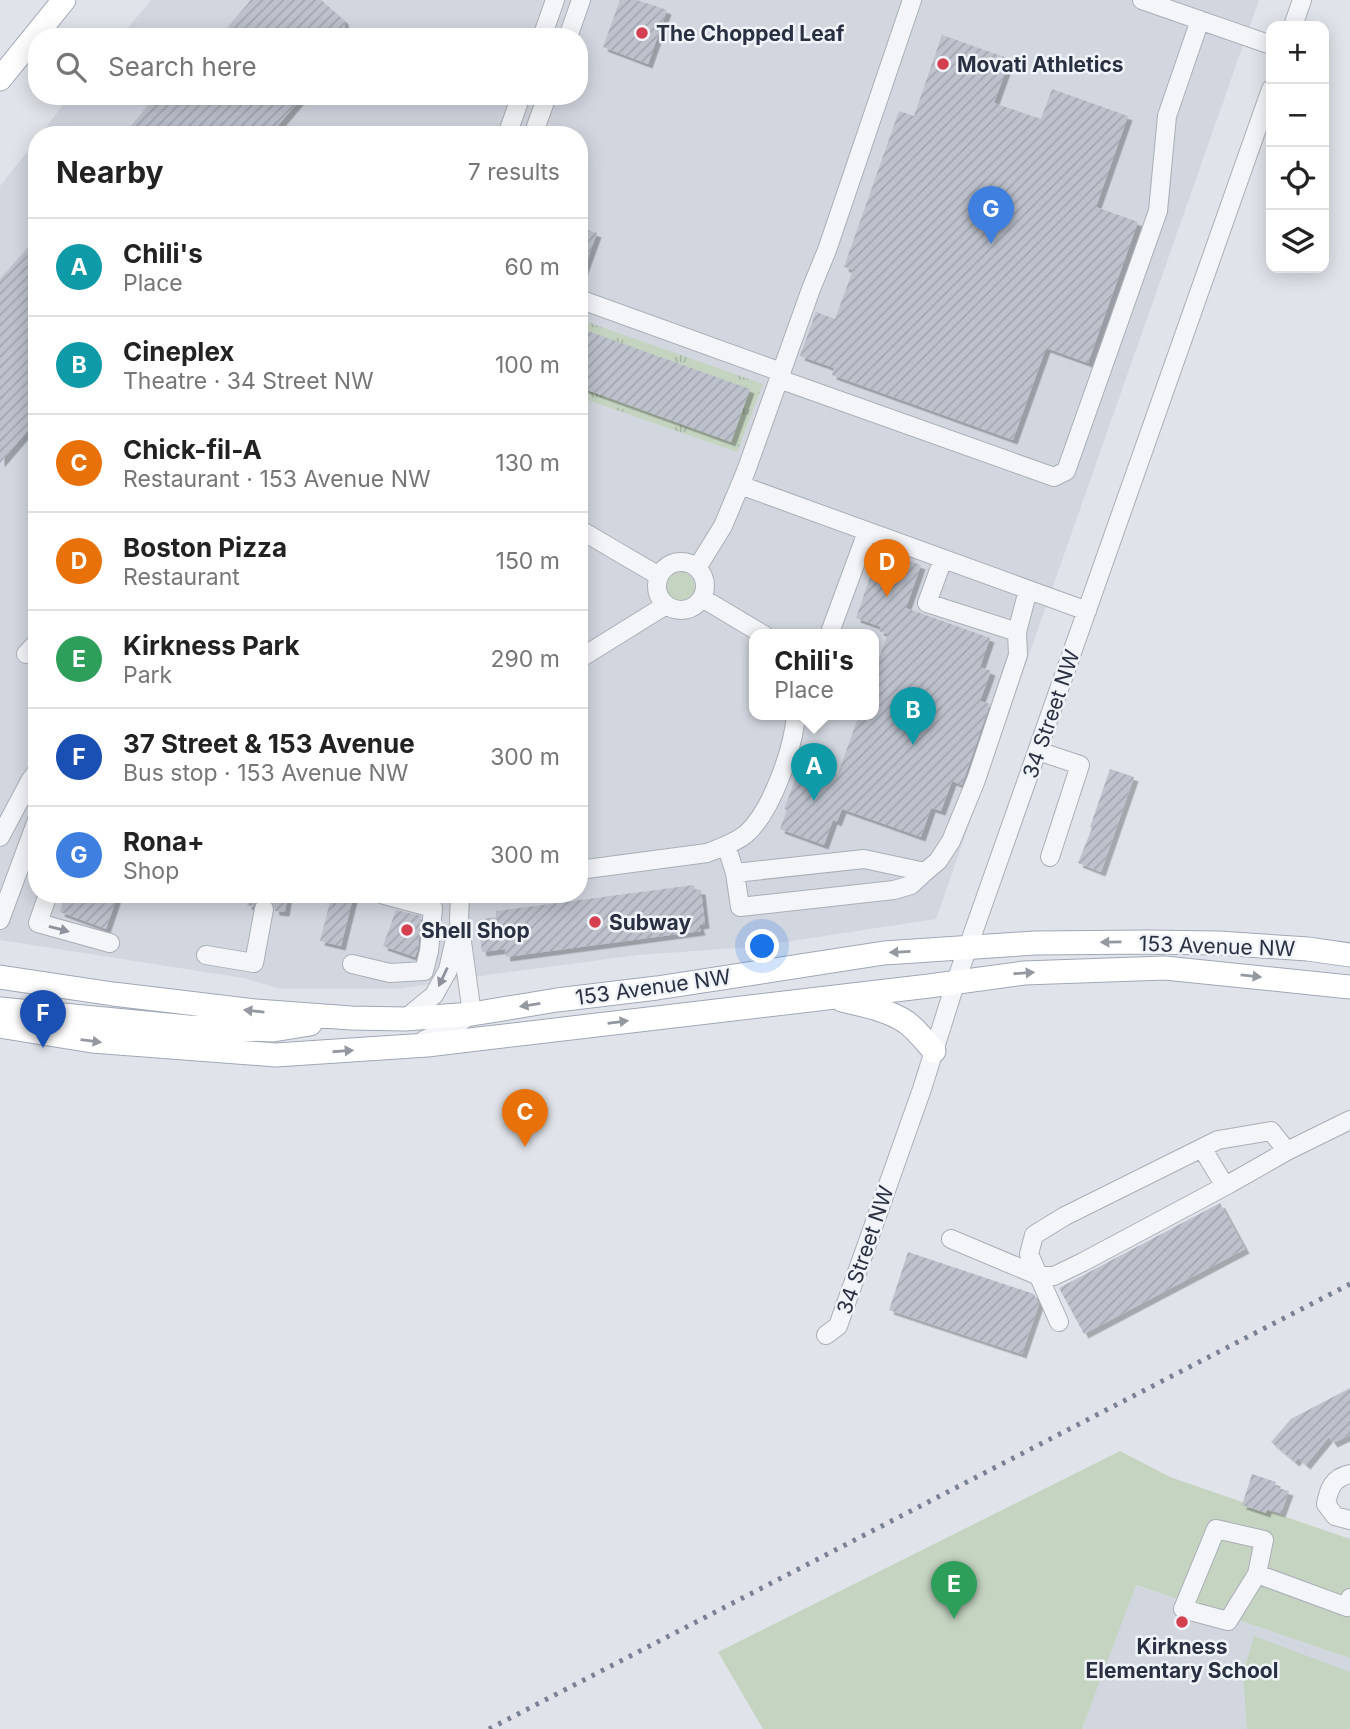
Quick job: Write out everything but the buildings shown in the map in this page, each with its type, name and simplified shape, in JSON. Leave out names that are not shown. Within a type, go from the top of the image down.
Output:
[{"type":"main road","points":[[41,28],[64,0]]},
{"type":"main road","points":[[0,79],[28,44]]},
{"type":"main road","name":"153 Avenue NW","points":[[0,977],[230,1008],[351,1018],[405,1019],[472,1014],[884,953],[1035,943],[1159,942],[1308,949],[1350,955]]},
{"type":"main road","name":"153 Avenue NW","points":[[0,1026],[92,1041],[276,1055],[401,1047],[1024,973],[1165,968],[1350,987]]},
{"type":"main road","points":[[829,996],[873,1008],[901,1020],[917,1032],[934,1051]]},
{"type":"main road","points":[[0,1009],[188,1027],[273,1030],[351,1018]]},
{"type":"street","points":[[545,28],[555,0]]},
{"type":"street","points":[[571,28],[581,0]]},
{"type":"street","points":[[697,568],[723,526],[740,485],[827,250],[912,0]]},
{"type":"street","points":[[1142,0],[1266,43]]},
{"type":"street","points":[[1295,21],[1302,0]]},
{"type":"street","points":[[588,302],[1054,477],[1066,471],[1158,211],[1167,116],[1200,20]]},
{"type":"street","name":"34 Street NW","points":[[826,1335],[838,1326],[956,981],[1266,103]]},
{"type":"street","points":[[510,126],[518,105]]},
{"type":"street","points":[[536,126],[544,105]]},
{"type":"street","points":[[740,485],[1087,611]]},
{"type":"street","points":[[832,629],[866,532]]},
{"type":"street","points":[[588,534],[659,576]]},
{"type":"street","points":[[943,559],[927,603],[1017,632]]},
{"type":"street","points":[[672,564],[689,564],[697,568],[705,583],[702,598],[697,604],[690,609],[680,610],[666,605],[659,598],[656,589],[659,576],[665,568],[672,564]]},
{"type":"street","points":[[726,845],[735,873],[740,907],[894,890],[911,885],[938,861],[951,842],[976,780],[1018,655],[1017,632],[1028,590]]},
{"type":"street","points":[[702,598],[754,629]]},
{"type":"street","points":[[588,653],[666,605]]},
{"type":"street","points":[[588,869],[693,855],[726,845],[745,834],[771,799],[794,735],[796,720]]},
{"type":"street","points":[[1038,751],[1080,765],[1050,857]]},
{"type":"street","points":[[0,837],[28,785]]},
{"type":"street","points":[[0,920],[28,844]]},
{"type":"street","points":[[735,873],[864,859],[925,872]]},
{"type":"street","points":[[45,903],[38,923],[110,943]]},
{"type":"street","points":[[352,964],[390,974],[424,971],[429,951],[433,908],[414,903]]},
{"type":"street","points":[[401,1047],[435,1036],[472,1014],[459,920],[460,903]]},
{"type":"street","points":[[206,955],[254,963],[264,909]]},
{"type":"street","points":[[405,1019],[434,995],[447,970],[459,920]]},
{"type":"street","points":[[951,1239],[1039,1276],[1054,1276],[1350,1120]]},
{"type":"street","points":[[1059,1322],[1029,1254],[1034,1235],[1065,1216],[1218,1140],[1271,1131],[1287,1151]]},
{"type":"street","points":[[1202,1148],[1225,1186]]},
{"type":"street","points":[[1350,1474],[1343,1475],[1329,1488],[1326,1504],[1335,1516],[1350,1520]]},
{"type":"street","points":[[1216,1529],[1264,1540],[1256,1574],[1228,1621],[1183,1609],[1216,1529]]},
{"type":"street","points":[[1256,1574],[1347,1606],[1350,1598]]},
{"type":"shaded area","points":[[151,0],[1259,0],[936,919],[752,947],[638,955],[399,989],[281,989],[243,978],[0,940],[0,186],[28,150],[28,903],[588,903],[588,126],[47,126],[63,105],[588,105],[588,28],[128,28]]},
{"type":"shaded area","name":"Kirkness Elementary School","points":[[1135,1585],[1350,1658],[1350,1729],[1082,1729]]},
{"type":"green space","points":[[588,322],[763,384],[737,452],[588,400]]},
{"type":"green space","points":[[680,572],[691,576],[695,587],[691,598],[680,602],[669,598],[665,587],[669,576]]},
{"type":"green space","points":[[1120,1451],[1170,1477],[1350,1539],[1350,1658],[1136,1585],[1082,1729],[763,1729],[718,1652]]},
{"type":"green space","points":[[1254,1636],[1350,1672],[1350,1729],[1247,1729],[1243,1673]]},
{"type":"tunnel","points":[[264,909],[265,903]]},
{"type":"railway","points":[[489,1729],[1350,1284]]},
{"type":"place","name":"The Chopped Leaf","points":[[642,33]]},
{"type":"place","name":"Movati Athletics","points":[[943,64]]},
{"type":"place","name":"Rona+","points":[[991,244]]},
{"type":"place","name":"Boston Pizza","points":[[887,597]]},
{"type":"place","name":"Cineplex","points":[[913,745]]},
{"type":"place","name":"Chili's","points":[[814,801]]},
{"type":"place","name":"Subway","points":[[595,922]]},
{"type":"place","name":"Shell Shop","points":[[407,930]]},
{"type":"place","name":"37 Street & 153 Avenue","points":[[43,1048]]},
{"type":"place","name":"Chick-fil-A","points":[[525,1147]]},
{"type":"place","name":"Kirkness Park","points":[[954,1619]]},
{"type":"place","name":"Kirkness Elementary School","points":[[1182,1622]]}]
